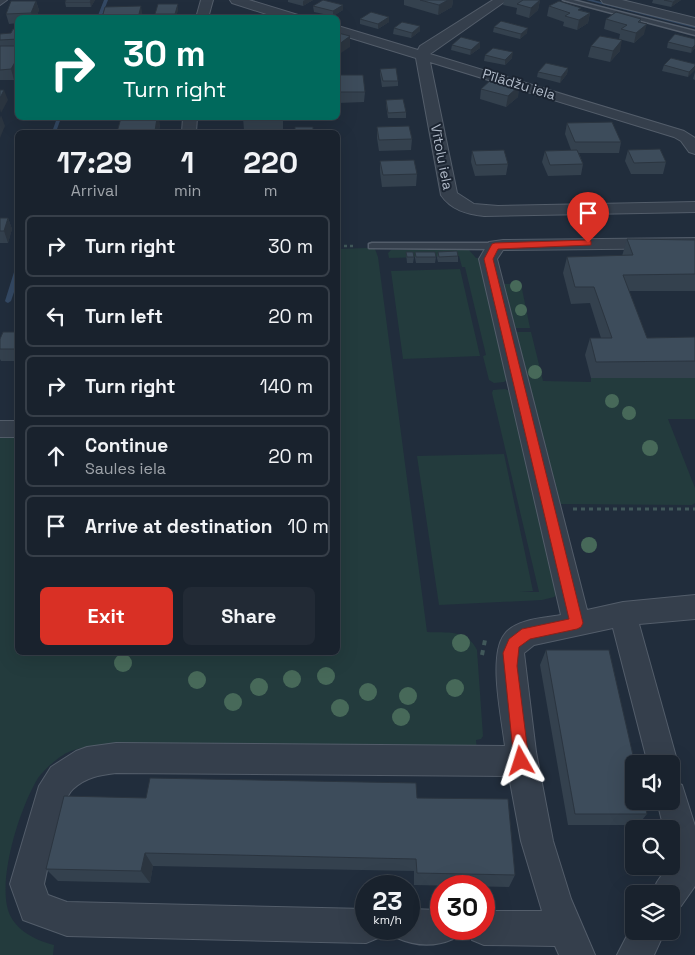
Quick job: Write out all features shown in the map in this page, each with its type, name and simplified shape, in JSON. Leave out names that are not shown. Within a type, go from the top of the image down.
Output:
[{"type":"street","points":[[203,15],[207,0]]},
{"type":"street","points":[[236,0],[284,15]]},
{"type":"street","points":[[422,56],[425,48],[500,0]]},
{"type":"street","points":[[607,0],[695,22]]},
{"type":"street","name":"Pīlādžu iela","points":[[340,31],[679,134],[687,138],[695,149]]},
{"type":"street","name":"Vītolu iela","points":[[422,56],[449,195],[458,205],[498,211],[695,207]]},
{"type":"street","points":[[577,623],[488,259],[495,246],[552,243],[695,243]]},
{"type":"street","points":[[0,430],[15,429]]},
{"type":"street","points":[[495,930],[570,942],[547,876],[521,761],[510,666],[510,653],[514,644],[527,634],[577,623],[623,614],[695,606]]},
{"type":"street","points":[[623,614],[661,755]]},
{"type":"street","points":[[355,926],[67,919],[35,908],[27,884],[50,797],[62,778],[87,762],[116,758],[521,761]]},
{"type":"street","points":[[674,885],[692,867],[675,810]]},
{"type":"street","points":[[635,955],[643,940]]},
{"type":"lane","points":[[566,0],[695,33]]},
{"type":"lane","points":[[372,246],[495,246]]},
{"type":"path","points":[[549,509],[695,509]]},
{"type":"green space","points":[[340,249],[375,249],[378,257],[427,632],[462,635],[473,643],[477,650],[483,736],[481,739],[476,740],[477,750],[111,746],[78,749],[66,753],[45,770],[31,791],[18,822],[6,875],[7,906],[13,921],[24,932],[54,945],[53,955],[0,955],[0,436],[15,436],[15,655],[340,655]]},
{"type":"green space","points":[[391,250],[469,250],[476,258],[481,258],[508,379],[504,382],[494,383],[489,380],[483,356],[486,355],[465,267],[462,267],[459,256],[389,258],[388,253]]},
{"type":"green space","points":[[460,269],[480,356],[403,359],[391,271]]},
{"type":"green space","points":[[498,284],[521,284],[530,328],[510,328]]},
{"type":"green space","points":[[512,332],[531,332],[543,381],[591,382],[591,378],[695,378],[695,419],[668,419],[695,488],[695,503],[692,505],[556,504]]},
{"type":"green space","points":[[505,389],[510,391],[559,592],[554,597],[542,600],[439,605],[417,456],[504,454],[533,591],[520,592],[539,592],[492,393],[493,390]]},
{"type":"building","points":[[66,0],[91,0],[90,2],[65,2]]},
{"type":"building","points":[[323,0],[343,5],[333,11],[313,6]]},
{"type":"building","points":[[420,0],[448,0],[439,5]]},
{"type":"building","points":[[523,0],[540,0],[531,8],[517,4]]},
{"type":"building","points":[[11,1],[36,1],[31,13],[6,14]]},
{"type":"building","points":[[559,1],[581,8],[578,10],[590,13],[579,20],[565,16],[570,13],[549,6]]},
{"type":"building","points":[[158,4],[178,4],[175,14],[155,14]]},
{"type":"building","points":[[141,6],[139,15],[103,15],[105,7]]},
{"type":"building","points":[[371,12],[389,17],[378,24],[360,19]]},
{"type":"building","points":[[616,12],[641,19],[638,22],[647,24],[636,33],[621,29],[627,25],[606,19]]},
{"type":"building","points":[[501,21],[528,28],[521,34],[494,27]]},
{"type":"building","points":[[402,22],[420,26],[412,33],[394,28]]},
{"type":"building","points":[[15,29],[15,39],[0,40],[0,34],[11,33]]},
{"type":"building","points":[[340,34],[350,36],[340,44]]},
{"type":"building","points":[[675,34],[695,39],[695,45],[692,48],[668,42]]},
{"type":"building","points":[[600,36],[622,40],[613,51],[591,46]]},
{"type":"building","points":[[461,37],[480,42],[471,50],[452,45]]},
{"type":"building","points":[[0,46],[15,46],[15,62],[11,69],[0,70]]},
{"type":"building","points":[[493,48],[513,52],[505,60],[485,55]]},
{"type":"building","points":[[671,58],[695,64],[695,66],[689,72],[664,65]]},
{"type":"building","points":[[546,63],[568,68],[561,77],[538,72]]},
{"type":"building","points":[[396,68],[398,81],[383,81],[380,69]]},
{"type":"building","points":[[340,75],[363,75],[365,92],[340,92]]},
{"type":"building","points":[[493,78],[519,86],[508,96],[481,89]]},
{"type":"building","points":[[0,90],[4,90],[0,98]]},
{"type":"building","points":[[403,99],[406,112],[388,113],[386,100]]},
{"type":"building","points":[[120,120],[157,120],[155,130],[118,130]]},
{"type":"building","points":[[612,122],[621,142],[575,142],[567,123]]},
{"type":"building","points":[[409,126],[412,139],[379,140],[377,127]]},
{"type":"building","points":[[295,127],[313,127],[313,130],[295,130]]},
{"type":"building","points":[[660,149],[666,162],[634,163],[628,150]]},
{"type":"building","points":[[504,150],[508,164],[476,165],[472,151]]},
{"type":"building","points":[[577,150],[583,164],[550,165],[545,151]]},
{"type":"building","points":[[414,160],[417,174],[383,175],[380,161]]},
{"type":"building","points":[[0,218],[8,218],[4,231],[0,231]]},
{"type":"building","points":[[627,239],[695,240],[695,274],[623,275],[647,338],[695,337],[695,361],[596,362],[590,338],[612,338],[594,287],[575,287],[567,257],[633,255]]},
{"type":"building","points":[[457,251],[458,256],[439,257],[438,252]]},
{"type":"building","points":[[406,252],[413,252],[414,257],[407,257]]},
{"type":"building","points":[[415,252],[435,252],[436,257],[416,257]]},
{"type":"building","points":[[3,332],[15,332],[15,349],[0,349],[0,339]]},
{"type":"building","points":[[546,650],[609,650],[633,755],[625,755],[625,810],[646,810],[647,814],[575,814]]},
{"type":"building","points":[[150,778],[416,783],[417,798],[508,799],[515,875],[417,873],[416,859],[145,853],[141,871],[46,869],[64,796],[146,798]]},
{"type":"waterway","points":[[100,15],[106,0]]},
{"type":"waterway","points":[[588,0],[695,27]]},
{"type":"waterway","points":[[55,130],[58,120]]},
{"type":"waterway","points":[[8,301],[15,279]]},
{"type":"route","points":[[521,761],[510,653],[518,639],[527,634],[577,623],[488,259],[495,246],[588,243]]}]
